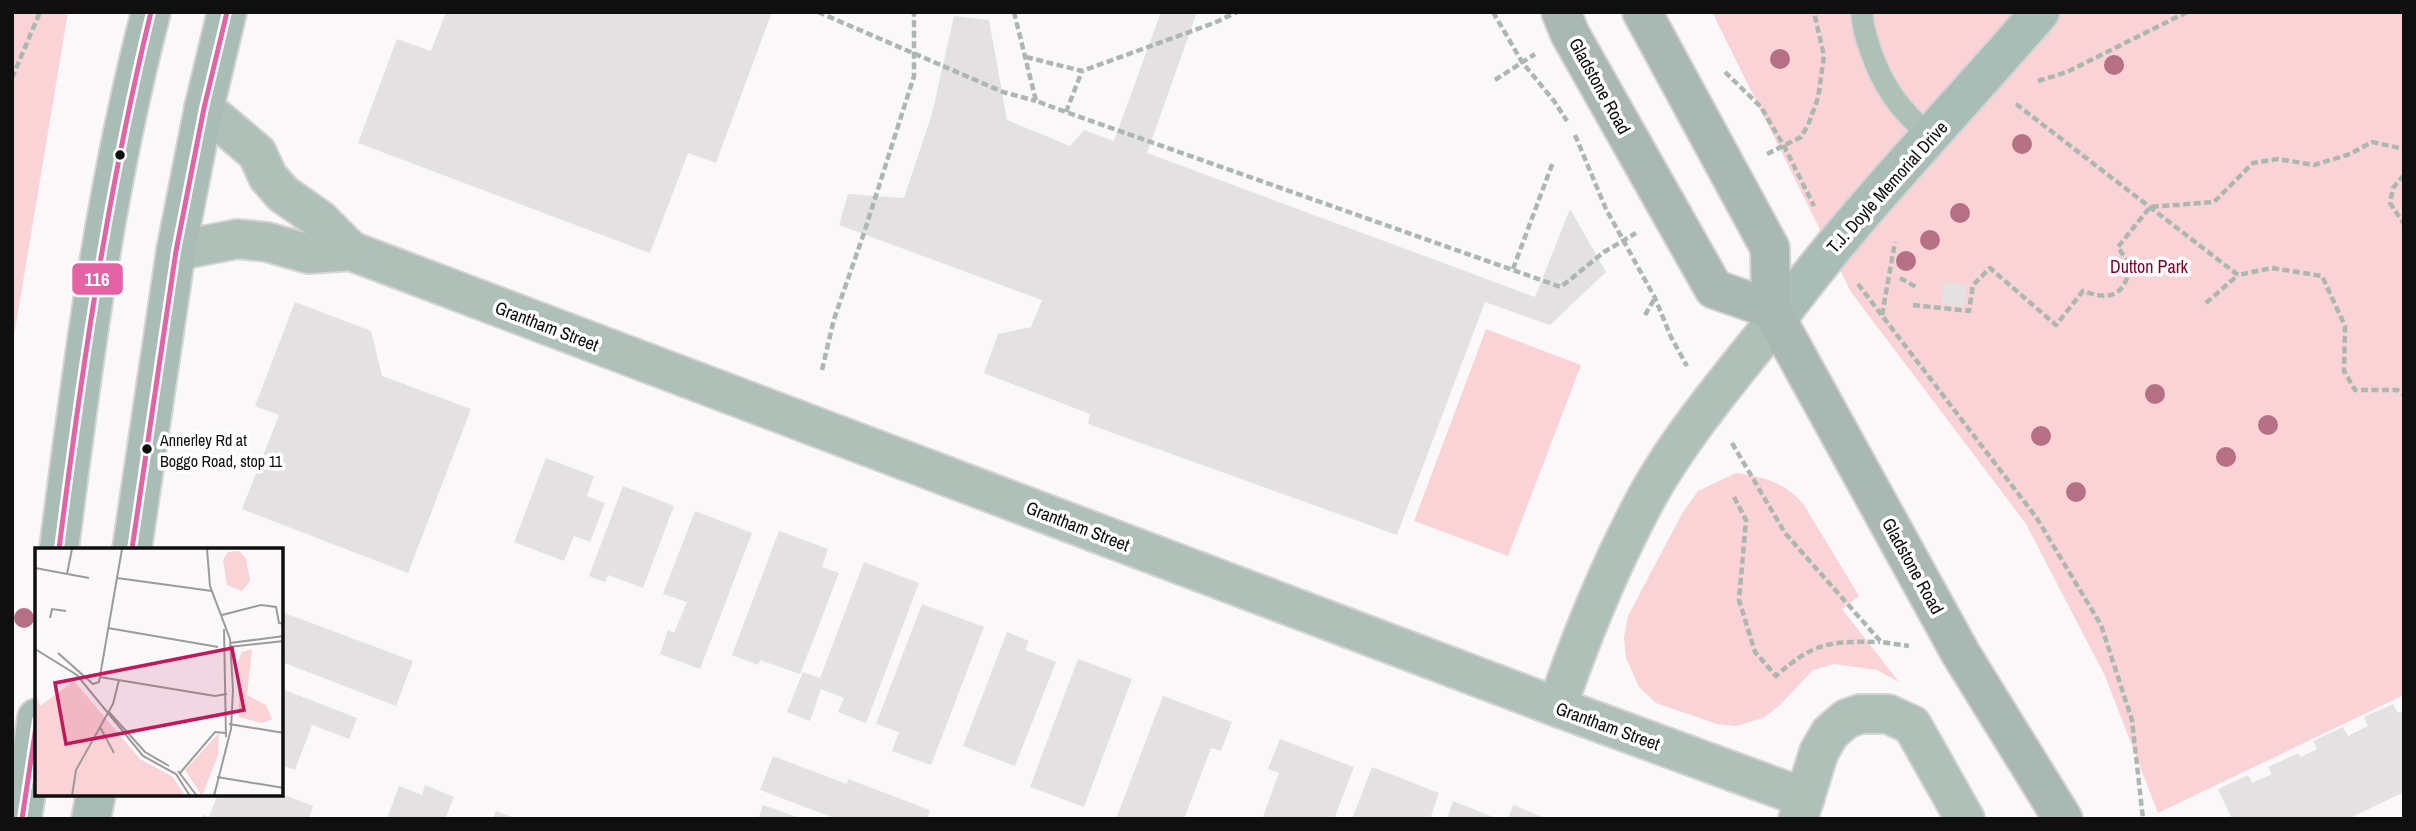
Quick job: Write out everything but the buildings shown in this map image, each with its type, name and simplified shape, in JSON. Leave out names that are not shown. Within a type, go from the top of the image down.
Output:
[{"type":"main road","points":[[59,548],[80,387],[112,190],[151,12]]},
{"type":"main road","points":[[132,548],[176,251],[204,108],[227,12]]},
{"type":"main road","name":"Gladstone Road","points":[[1561,12],[1577,46],[1714,289],[1774,314]]},
{"type":"main road","name":"Gladstone Road","points":[[1642,12],[1770,248],[1774,314],[1961,654],[2063,819]]},
{"type":"main road","name":"T.J. Doyle Memorial Drive","points":[[1774,314],[2040,12]]},
{"type":"main road","points":[[22,819],[27,741]]},
{"type":"main road","points":[[91,819],[96,796]]},
{"type":"street","name":"Grantham Street","points":[[204,108],[257,153],[268,177],[283,194],[320,220],[351,251],[1557,707],[1801,809]]},
{"type":"street","name":"Grantham Street","points":[[176,251],[237,239],[267,242],[309,254],[351,251]]},
{"type":"street","points":[[1557,707],[1576,653],[1640,509],[1688,434],[1774,314]]},
{"type":"street","points":[[1801,809],[1819,752],[1830,733],[1846,719],[1860,714],[1888,714],[1912,726],[1965,819]]},
{"type":"lane","points":[[1861,12],[1879,76],[1908,117],[1931,137]]},
{"type":"path","points":[[12,78],[40,12]]},
{"type":"path","points":[[818,12],[1003,92],[1036,101],[1561,287],[1604,252],[1644,229]]},
{"type":"path","points":[[822,370],[834,319],[914,76],[914,12]]},
{"type":"path","points":[[1014,12],[1036,101]]},
{"type":"path","points":[[1025,57],[1082,71],[1201,28],[1237,12]]},
{"type":"path","points":[[1493,12],[1522,62],[1554,101],[1567,122]]},
{"type":"path","points":[[1762,157],[1801,137],[1818,98],[1824,56],[1814,12]]},
{"type":"path","points":[[2028,84],[2067,72],[2187,12]]},
{"type":"path","points":[[1494,80],[1539,52]]},
{"type":"path","points":[[1716,62],[1761,107],[1807,193]]},
{"type":"path","points":[[1992,69],[2150,207],[2238,275]]},
{"type":"path","points":[[1066,112],[1082,71]]},
{"type":"path","points":[[1574,132],[1606,209],[1655,298],[1671,337]]},
{"type":"path","points":[[1913,305],[1969,311],[1973,285],[1990,268],[2056,325],[2083,291],[2096,296],[2109,296],[2120,290],[2127,281],[2130,266],[2118,247],[2150,207],[2214,202],[2253,163],[2278,159],[2314,165],[2350,154],[2372,142],[2404,149]]},
{"type":"path","points":[[1513,269],[1553,162]]},
{"type":"path","points":[[2404,175],[2393,188],[2390,203],[2404,224]]},
{"type":"path","points":[[2206,303],[2238,275],[2272,268],[2322,276],[2344,326],[2344,371],[2355,390],[2397,390],[2404,395]]},
{"type":"path","points":[[1900,278],[1918,288]]},
{"type":"path","points":[[1857,283],[2036,517],[2101,625],[2132,720],[2143,819]]},
{"type":"path","points":[[1645,315],[1655,298]]},
{"type":"path","points":[[1748,471],[1785,533],[1881,642]]},
{"type":"path","points":[[1734,497],[1746,520],[1739,600],[1755,652],[1776,676],[1799,656],[1818,646],[1845,641],[1881,642],[1961,654]]},
{"type":"green space","points":[[12,12],[68,12],[12,348]]},
{"type":"green space","name":"Dutton Park","points":[[1712,12],[2404,12],[2404,695],[2158,813],[2105,676],[2026,524],[1851,292]]},
{"type":"green space","points":[[1486,329],[1581,365],[1508,556],[1414,521]]},
{"type":"green space","points":[[1736,473],[1773,482],[1789,491],[1804,505],[1859,596],[1842,609],[1899,682],[1877,670],[1834,664],[1813,670],[1779,706],[1763,718],[1736,726],[1717,724],[1656,703],[1639,687],[1626,658],[1624,638],[1628,616],[1683,512],[1698,491]]},
{"type":"transit line","name":"116","points":[[59,548],[109,212],[151,12]]},
{"type":"transit line","name":"116","points":[[132,548],[176,251],[204,108],[227,12]]},
{"type":"transit line","name":"116","points":[[22,819],[35,733]]},
{"type":"place","name":"Annerley Rd at Boggo Road, stop 11","points":[[147,449]]}]
